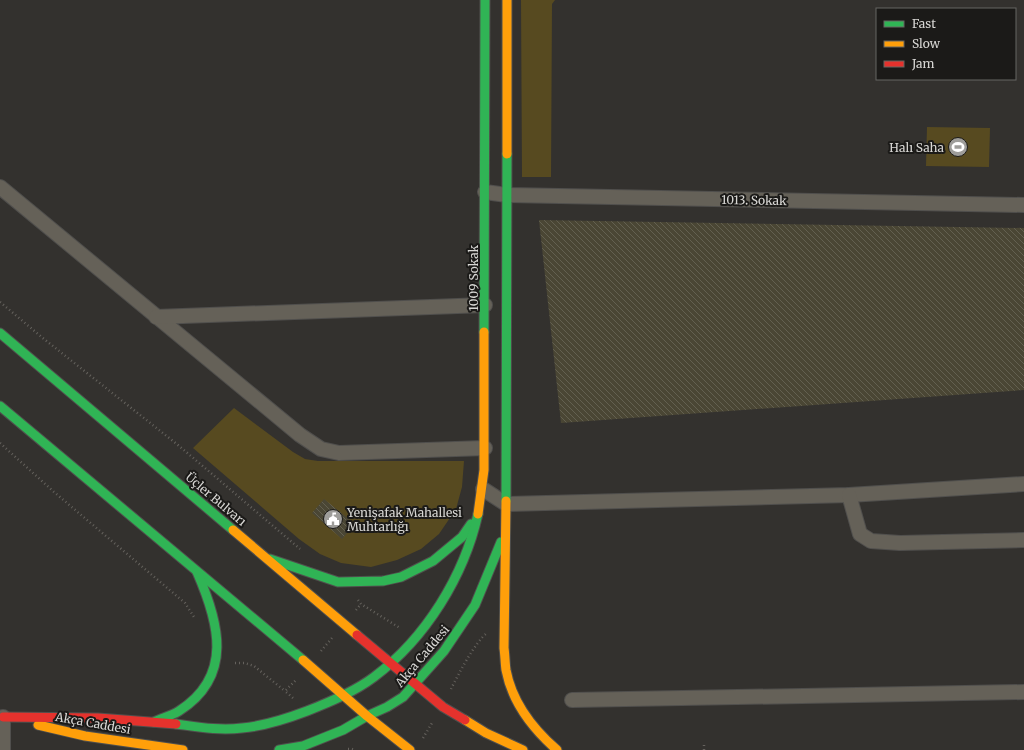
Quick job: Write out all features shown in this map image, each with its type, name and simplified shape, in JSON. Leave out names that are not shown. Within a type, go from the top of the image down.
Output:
[{"type":"street","name":"1009 Sokak","points":[[2,717],[85,718],[154,722],[207,729],[253,727],[288,718],[343,696],[374,677],[392,663],[421,629],[440,602],[454,580],[473,535],[482,489],[485,448],[484,0]]},
{"type":"street","points":[[507,0],[506,529],[504,628],[506,672],[512,692],[523,712],[535,729],[558,750]]},
{"type":"street","points":[[0,187],[300,435],[321,449],[339,453],[485,448]]},
{"type":"street","name":"1013. Sokak","points":[[485,192],[507,195],[1024,205]]},
{"type":"street","points":[[156,317],[485,305]]},
{"type":"street","name":"Üçler Bulvarı","points":[[0,333],[268,558],[415,684],[443,706],[486,733],[523,750]]},
{"type":"street","points":[[0,406],[309,665],[343,696],[410,750]]},
{"type":"street","points":[[482,489],[506,504],[849,495],[1024,484]]},
{"type":"street","points":[[849,495],[860,534],[871,541],[900,543],[1024,540]]},
{"type":"street","points":[[268,558],[338,582],[383,581],[401,577],[433,561],[449,549],[462,537],[470,526],[479,508]]},
{"type":"street","name":"Akça Caddesi","points":[[279,750],[303,746],[343,730],[403,697],[444,651],[475,604],[506,529]]},
{"type":"street","points":[[154,722],[175,714],[187,705],[198,694],[213,674],[216,663],[217,634],[214,616],[197,572]]},
{"type":"street","points":[[572,700],[1024,692]]},
{"type":"street","points":[[2,717],[2,750]]},
{"type":"street","name":"Akça Caddesi","points":[[2,717],[85,736],[183,750]]},
{"type":"path","points":[[0,302],[44,339],[178,445],[306,554]]},
{"type":"path","points":[[0,443],[54,492],[185,603],[192,613],[196,623]]},
{"type":"path","points":[[419,744],[443,706],[460,672],[481,638],[485,634],[496,629],[504,628]]},
{"type":"path","points":[[216,663],[244,663],[254,666],[285,691]]},
{"type":"path","points":[[704,742],[704,750]]},
{"type":"path","points":[[345,750],[355,750]]},
{"type":"shaded area","points":[[521,0],[555,0],[552,4],[551,177],[522,177]]},
{"type":"shaded area","name":"Halı Saha","points":[[927,127],[990,128],[989,167],[926,166]]},
{"type":"shaded area","points":[[234,408],[293,452],[305,459],[318,461],[464,461],[462,487],[456,509],[439,534],[421,549],[397,560],[371,567],[341,563],[320,554],[299,539],[193,448]]},
{"type":"building","points":[[539,220],[1024,228],[1024,390],[561,423]]},
{"type":"building","name":"Yenişafak Mahallesi Muhtarlığı","points":[[324,499],[355,524],[342,539],[312,513]]},
{"type":"traffic: fast","points":[[484,332],[485,0]]},
{"type":"traffic: fast","points":[[506,501],[507,154]]},
{"type":"traffic: fast","points":[[0,333],[233,530]]},
{"type":"traffic: fast","points":[[0,406],[303,660]]},
{"type":"traffic: fast","points":[[176,724],[226,729],[267,724],[291,717],[324,704],[350,692],[374,677],[410,644],[426,625],[440,604],[453,583],[463,560],[472,537],[478,514]]},
{"type":"traffic: fast","points":[[270,559],[338,582],[383,581],[401,577],[433,561],[462,537],[471,524]]},
{"type":"traffic: fast","points":[[279,750],[303,746],[343,730],[403,697],[444,651],[475,605],[501,542]]},
{"type":"traffic: fast","points":[[154,722],[179,711],[196,697],[208,682],[215,665],[217,647],[215,629],[211,610],[197,572]]},
{"type":"traffic: slow","points":[[507,0],[507,154]]},
{"type":"traffic: slow","points":[[478,514],[484,470],[484,332]]},
{"type":"traffic: slow","points":[[506,501],[504,648],[506,670],[518,704],[532,724],[557,750]]},
{"type":"traffic: slow","points":[[233,530],[357,635]]},
{"type":"traffic: slow","points":[[303,660],[367,716],[410,750]]},
{"type":"traffic: slow","points":[[465,720],[486,733],[523,750]]},
{"type":"traffic: slow","points":[[38,725],[85,736],[183,750]]},
{"type":"traffic: jam","points":[[357,635],[443,707],[465,720]]},
{"type":"traffic: jam","points":[[3,717],[98,718],[176,724]]},
{"type":"place","name":"Halı Saha","points":[[958,147]]},
{"type":"place","name":"Yenişafak Mahallesi Muhtarlığı","points":[[333,519]]}]
